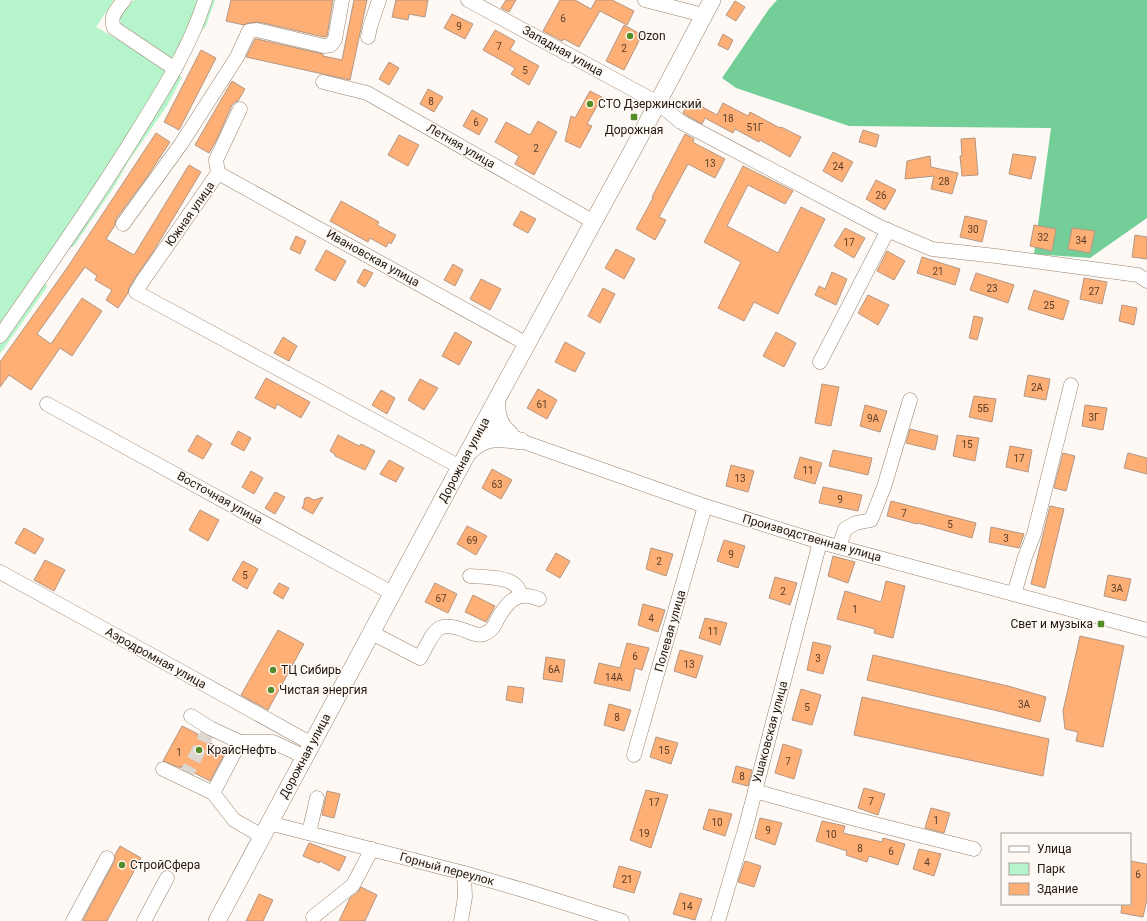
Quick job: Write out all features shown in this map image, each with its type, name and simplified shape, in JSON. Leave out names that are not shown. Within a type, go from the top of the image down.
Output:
[{"type":"main road","name":"Дорожная улица","points":[[217,921],[712,0]]},
{"type":"main road","points":[[463,461],[476,445],[486,440],[497,438],[520,441]]},
{"type":"street","points":[[124,0],[112,17],[114,28],[175,69]]},
{"type":"street","points":[[0,336],[72,234],[112,174],[175,69],[198,22],[205,0]]},
{"type":"street","points":[[123,224],[181,144],[236,57],[249,31],[257,30],[324,46],[331,45],[335,39],[342,0]]},
{"type":"street","points":[[368,37],[379,0]]},
{"type":"street","name":"Западная улица","points":[[468,0],[658,103],[681,122],[888,230],[932,249],[1138,275],[1147,281]]},
{"type":"street","points":[[645,0],[703,15]]},
{"type":"street","name":"Летняя улица","points":[[323,82],[367,92],[594,222]]},
{"type":"street","name":"Южная улица","points":[[240,109],[216,160],[218,173],[136,292],[463,461]]},
{"type":"street","name":"Ивановская улица","points":[[218,173],[527,344]]},
{"type":"street","points":[[820,362],[888,230]]},
{"type":"street","points":[[1014,594],[1025,557],[1034,534],[1071,385]]},
{"type":"street","points":[[498,398],[499,415],[502,423],[508,431],[520,441]]},
{"type":"street","points":[[839,547],[845,529],[856,523],[871,520],[884,487],[910,400]]},
{"type":"street","name":"Восточная улица","points":[[47,404],[392,593]]},
{"type":"street","name":"Производственная улица","points":[[484,422],[520,441],[705,506],[820,542],[1147,630]]},
{"type":"street","name":"Полевая улица","points":[[634,756],[705,506]]},
{"type":"street","name":"Ушаковская улица","points":[[718,921],[755,791],[820,542]]},
{"type":"street","name":"Аэродромная улица","points":[[0,572],[184,673],[308,750]]},
{"type":"street","points":[[470,576],[500,578],[514,584],[518,588],[521,596]]},
{"type":"street","points":[[372,632],[420,658],[435,630],[443,626],[453,626],[477,635],[483,634],[493,628],[506,606],[513,599],[521,596],[532,596],[540,599]]},
{"type":"street","points":[[190,716],[210,728],[240,742],[273,742],[308,750]]},
{"type":"street","points":[[163,769],[213,793],[240,742]]},
{"type":"street","points":[[755,791],[974,849]]},
{"type":"street","name":"Горный переулок","points":[[213,793],[234,820],[266,830],[309,834],[372,849],[464,873],[622,921]]},
{"type":"street","points":[[309,834],[317,798]]},
{"type":"street","points":[[313,917],[353,885],[372,849]]},
{"type":"street","points":[[73,921],[107,858]]},
{"type":"street","points":[[461,921],[465,897],[464,873]]},
{"type":"street","points":[[144,921],[167,878]]},
{"type":"green space","points":[[0,0],[114,0],[96,27],[182,77],[167,106],[128,162],[116,184],[74,246],[69,248],[45,281],[47,287],[0,354]]},
{"type":"green space","points":[[134,0],[215,0],[206,26],[176,61],[170,61],[121,28],[120,18],[127,6]]},
{"type":"green space","points":[[777,0],[1147,0],[1147,218],[1090,258],[1034,254],[1051,128],[849,126],[736,88],[722,78],[769,9]]},
{"type":"building","points":[[231,0],[333,0],[327,36],[324,37],[259,22],[244,25],[226,21]]},
{"type":"building","points":[[354,0],[367,0],[350,80],[246,57],[255,39],[257,39],[323,54],[323,56],[342,60]]},
{"type":"building","points":[[396,0],[428,0],[425,17],[409,14],[408,20],[392,17]]},
{"type":"building","points":[[506,0],[516,0],[509,12],[501,8]]},
{"type":"building","points":[[560,0],[575,0],[591,9],[596,0],[612,0],[634,11],[627,25],[600,11],[579,47],[564,39],[562,41],[543,31]]},
{"type":"building","points":[[735,1],[745,7],[736,21],[726,15]]},
{"type":"building","points":[[452,14],[473,24],[465,39],[444,28]]},
{"type":"building","points":[[624,25],[642,35],[624,70],[606,61]]},
{"type":"building","points":[[495,30],[515,41],[510,50],[539,66],[529,85],[511,74],[515,68],[483,50]]},
{"type":"building","points":[[723,34],[733,40],[728,50],[718,45]]},
{"type":"building","points":[[201,50],[216,58],[179,130],[164,122]]},
{"type":"building","points":[[389,62],[399,68],[389,85],[379,79]]},
{"type":"building","points":[[232,81],[245,89],[238,101],[232,105],[209,153],[195,145]]},
{"type":"building","points":[[428,89],[443,97],[434,112],[420,104]]},
{"type":"building","points":[[590,91],[602,97],[587,124],[592,126],[580,148],[565,141],[571,116],[575,118]]},
{"type":"building","points":[[690,100],[717,115],[723,103],[748,116],[750,112],[801,137],[790,157],[760,140],[759,142],[735,129],[733,133],[705,118],[702,124],[686,115],[683,113]]},
{"type":"building","points":[[472,110],[488,119],[479,135],[463,126]]},
{"type":"building","points":[[538,121],[557,132],[534,175],[515,164],[519,156],[495,142],[506,122],[530,135]]},
{"type":"building","points":[[863,130],[879,135],[876,147],[859,142]]},
{"type":"building","points":[[156,133],[170,142],[147,177],[116,219],[115,225],[106,239],[134,255],[189,165],[201,172],[153,252],[135,278],[129,288],[128,293],[118,308],[106,300],[112,290],[95,280],[97,276],[85,267],[37,334],[51,344],[82,298],[102,311],[72,356],[60,348],[31,390],[9,375],[0,387],[0,362],[67,268]]},
{"type":"building","points":[[685,134],[694,139],[693,142],[696,144],[725,159],[715,178],[688,164],[659,217],[666,220],[655,240],[636,229]]},
{"type":"building","points":[[399,135],[419,145],[408,166],[388,155]]},
{"type":"building","points":[[975,138],[978,175],[962,176],[960,156],[962,156],[961,139]]},
{"type":"building","points":[[833,152],[853,162],[842,182],[823,171]]},
{"type":"building","points":[[1013,154],[1036,157],[1031,179],[1009,174]]},
{"type":"building","points":[[930,156],[931,167],[958,173],[952,194],[931,189],[934,176],[905,179],[907,161]]},
{"type":"building","points":[[743,166],[793,191],[785,204],[748,185],[727,226],[778,253],[801,207],[825,219],[778,314],[754,302],[744,321],[718,308],[741,262],[704,242]]},
{"type":"building","points":[[876,180],[896,190],[885,210],[866,199]]},
{"type":"building","points":[[341,201],[379,222],[377,225],[396,235],[391,244],[389,242],[386,247],[370,238],[368,242],[330,221]]},
{"type":"building","points":[[521,211],[536,219],[528,233],[513,225]]},
{"type":"building","points":[[965,216],[987,221],[982,242],[960,237]]},
{"type":"building","points":[[1034,225],[1056,229],[1052,251],[1030,246]]},
{"type":"building","points":[[845,228],[865,238],[854,258],[834,246]]},
{"type":"building","points":[[1072,228],[1095,231],[1090,253],[1068,249]]},
{"type":"building","points":[[1135,235],[1147,237],[1147,259],[1132,257]]},
{"type":"building","points":[[296,236],[306,241],[300,254],[290,249]]},
{"type":"building","points":[[616,249],[635,259],[624,279],[605,268]]},
{"type":"building","points":[[326,250],[346,261],[335,281],[315,270]]},
{"type":"building","points":[[887,251],[905,261],[894,280],[877,271]]},
{"type":"building","points":[[922,257],[960,269],[955,285],[917,273]]},
{"type":"building","points":[[453,264],[463,270],[455,286],[444,280]]},
{"type":"building","points":[[364,269],[373,273],[365,287],[357,282]]},
{"type":"building","points":[[832,272],[847,279],[836,305],[815,295],[819,286],[825,289]]},
{"type":"building","points":[[976,273],[1014,285],[1008,303],[970,290]]},
{"type":"building","points":[[1084,278],[1107,282],[1102,304],[1080,299]]},
{"type":"building","points":[[481,279],[501,289],[490,310],[470,299]]},
{"type":"building","points":[[603,288],[615,294],[600,323],[588,316]]},
{"type":"building","points":[[1034,290],[1069,301],[1063,320],[1028,309]]},
{"type":"building","points":[[868,295],[889,305],[878,325],[858,313]]},
{"type":"building","points":[[1122,305],[1137,308],[1134,325],[1119,321]]},
{"type":"building","points":[[974,316],[983,318],[977,340],[969,338]]},
{"type":"building","points":[[455,332],[472,342],[459,365],[442,356]]},
{"type":"building","points":[[776,332],[796,343],[784,367],[763,356]]},
{"type":"building","points":[[283,337],[297,346],[289,361],[274,353]]},
{"type":"building","points":[[565,342],[585,353],[575,372],[555,362]]},
{"type":"building","points":[[1028,375],[1050,379],[1046,400],[1024,396]]},
{"type":"building","points":[[266,378],[310,402],[301,418],[277,404],[275,409],[255,398]]},
{"type":"building","points":[[420,379],[438,388],[424,410],[408,400]]},
{"type":"building","points":[[822,384],[839,387],[831,426],[815,423]]},
{"type":"building","points":[[538,389],[557,400],[547,419],[527,408]]},
{"type":"building","points":[[381,390],[395,398],[387,414],[372,405]]},
{"type":"building","points":[[974,396],[996,399],[992,422],[969,417]]},
{"type":"building","points":[[865,405],[887,411],[880,432],[860,426]]},
{"type":"building","points":[[1085,405],[1107,408],[1103,430],[1082,426]]},
{"type":"building","points":[[910,429],[938,436],[935,450],[906,443]]},
{"type":"building","points":[[238,431],[251,438],[244,451],[231,444]]},
{"type":"building","points":[[197,435],[212,444],[203,459],[188,451]]},
{"type":"building","points":[[338,435],[359,446],[361,444],[375,451],[365,470],[335,456],[335,454],[330,451]]},
{"type":"building","points":[[957,435],[979,438],[975,461],[953,456]]},
{"type":"building","points":[[1010,446],[1032,450],[1028,472],[1006,467]]},
{"type":"building","points":[[833,450],[872,458],[868,475],[829,466]]},
{"type":"building","points":[[1063,453],[1075,456],[1066,491],[1054,488]]},
{"type":"building","points":[[1128,453],[1147,458],[1147,474],[1124,468]]},
{"type":"building","points":[[800,457],[822,463],[815,484],[794,478]]},
{"type":"building","points":[[389,460],[404,468],[396,482],[380,474]]},
{"type":"building","points":[[731,465],[754,471],[748,492],[726,486]]},
{"type":"building","points":[[492,469],[512,480],[501,499],[482,488]]},
{"type":"building","points":[[251,471],[263,478],[254,494],[242,487]]},
{"type":"building","points":[[823,487],[862,495],[858,511],[819,503]]},
{"type":"building","points":[[275,492],[285,497],[275,514],[265,508]]},
{"type":"building","points":[[308,497],[314,500],[323,497],[313,514],[302,508],[305,498]]},
{"type":"building","points":[[891,501],[976,523],[972,538],[887,516]]},
{"type":"building","points":[[1050,506],[1064,509],[1045,588],[1031,584]]},
{"type":"building","points":[[200,510],[219,520],[208,541],[189,530]]},
{"type":"building","points":[[467,526],[487,536],[476,555],[457,544]]},
{"type":"building","points":[[991,527],[1024,534],[1019,548],[989,542]]},
{"type":"building","points":[[24,528],[44,539],[35,554],[15,543]]},
{"type":"building","points":[[724,540],[745,546],[738,568],[717,561]]},
{"type":"building","points":[[651,548],[673,554],[666,576],[646,569]]},
{"type":"building","points":[[556,553],[570,561],[560,578],[546,570]]},
{"type":"building","points":[[833,556],[855,562],[848,583],[828,576]]},
{"type":"building","points":[[45,560],[65,570],[54,591],[34,580]]},
{"type":"building","points":[[243,561],[258,569],[247,589],[232,580]]},
{"type":"building","points":[[1108,575],[1131,579],[1126,601],[1104,596]]},
{"type":"building","points":[[775,577],[797,583],[790,605],[769,598]]},
{"type":"building","points":[[886,581],[905,586],[893,638],[874,633],[875,629],[837,619],[845,591],[881,602]]},
{"type":"building","points":[[279,583],[289,588],[283,599],[273,593]]},
{"type":"building","points":[[435,583],[457,594],[448,613],[425,602]]},
{"type":"building","points":[[473,595],[495,606],[486,622],[465,612]]},
{"type":"building","points":[[643,604],[665,610],[658,632],[638,625]]},
{"type":"building","points":[[705,618],[727,623],[720,645],[699,638]]},
{"type":"building","name":"ТЦ Сибирь","points":[[278,630],[304,644],[268,710],[241,695]]},
{"type":"building","points":[[1080,636],[1124,646],[1103,747],[1076,741],[1078,732],[1065,729],[1063,711]]},
{"type":"building","points":[[813,642],[831,646],[823,674],[807,670]]},
{"type":"building","points":[[627,643],[649,648],[642,670],[635,668],[630,691],[594,683],[599,663],[620,668]]},
{"type":"building","points":[[680,650],[703,656],[696,678],[674,671]]},
{"type":"building","points":[[873,655],[1008,686],[1046,697],[1040,722],[867,680]]},
{"type":"building","points":[[546,657],[565,660],[562,682],[543,679]]},
{"type":"building","points":[[508,686],[524,688],[522,703],[506,700]]},
{"type":"building","points":[[801,689],[821,695],[812,725],[792,720]]},
{"type":"building","points":[[862,697],[1049,739],[1043,776],[854,735]]},
{"type":"building","points":[[609,704],[631,710],[624,731],[604,725]]},
{"type":"building","points":[[182,726],[198,734],[197,736],[226,751],[210,781],[181,766],[181,768],[163,761]]},
{"type":"building","points":[[656,737],[678,743],[671,764],[650,757]]},
{"type":"building","points":[[783,744],[802,750],[794,779],[775,773]]},
{"type":"building","points":[[736,766],[752,770],[748,786],[732,782]]},
{"type":"building","points":[[864,788],[885,794],[878,815],[858,808]]},
{"type":"building","points":[[646,790],[668,795],[651,848],[630,840]]},
{"type":"building","points":[[327,791],[340,794],[334,818],[322,815]]},
{"type":"building","points":[[931,808],[950,813],[944,833],[925,828]]},
{"type":"building","points":[[709,809],[732,814],[725,836],[703,829]]},
{"type":"building","points":[[760,818],[782,823],[775,845],[755,838]]},
{"type":"building","points":[[822,821],[845,826],[843,833],[882,842],[883,838],[905,844],[898,865],[869,856],[867,862],[846,855],[847,851],[816,841]]},
{"type":"building","points":[[309,843],[346,857],[339,871],[320,861],[319,863],[303,856]]},
{"type":"building","points":[[120,846],[141,858],[107,921],[84,921],[83,920],[114,862],[115,855]]},
{"type":"building","points":[[919,849],[941,854],[934,876],[913,869]]},
{"type":"building","points":[[745,861],[761,866],[754,887],[738,882]]},
{"type":"building","points":[[1131,861],[1147,864],[1147,899],[1143,917],[1121,913],[1122,905],[1131,905]]},
{"type":"building","points":[[619,866],[641,872],[634,893],[613,887]]},
{"type":"building","points":[[361,887],[377,895],[365,921],[339,921],[350,898],[358,892]]},
{"type":"building","points":[[680,893],[702,899],[695,920],[673,914]]},
{"type":"building","points":[[259,894],[273,900],[263,921],[246,921]]},
{"type":"tunnel","points":[[184,779],[210,728]]},
{"type":"place","name":"Ozon","points":[[630,36]]},
{"type":"place","name":"СТО Дзержинский","points":[[590,104]]},
{"type":"place","name":"Дорожная","points":[[634,117]]},
{"type":"place","name":"Свет и музыка","points":[[1101,624]]},
{"type":"place","name":"ТЦ Сибирь","points":[[273,670]]},
{"type":"place","name":"Чистая энергия","points":[[271,690]]},
{"type":"place","name":"КрайсНефть","points":[[199,750]]},
{"type":"place","name":"СтройСфера","points":[[122,865]]}]
